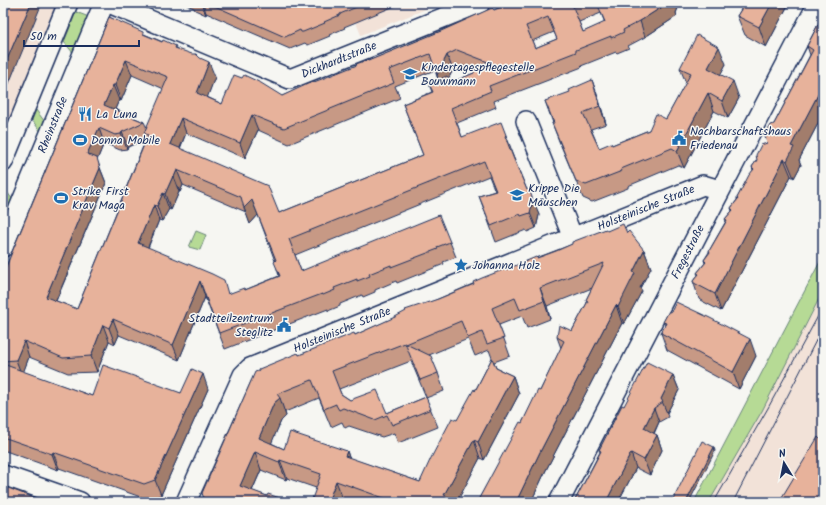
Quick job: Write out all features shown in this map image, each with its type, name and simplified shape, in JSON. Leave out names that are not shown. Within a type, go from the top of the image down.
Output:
[{"type":"street","points":[[3,162],[68,3]]},
{"type":"street","name":"Rheinstraße","points":[[3,247],[104,3]]},
{"type":"street","name":"Dickhardtstraße","points":[[109,3],[290,79],[480,3]]},
{"type":"street","name":"Fregestraße","points":[[559,502],[818,3]]},
{"type":"street","points":[[526,121],[573,238]]},
{"type":"street","name":"Holsteinische Straße","points":[[186,502],[243,375],[247,370],[703,185],[720,190]]},
{"type":"street","points":[[3,475],[80,502]]},
{"type":"shaded area","points":[[21,3],[57,3],[3,134],[3,47]]},
{"type":"shaded area","points":[[348,3],[441,3],[361,35]]},
{"type":"shaded area","points":[[823,291],[823,433],[819,441],[783,502],[709,502],[762,411]]},
{"type":"green space","points":[[76,12],[89,17],[74,54],[64,42]]},
{"type":"green space","points":[[36,110],[45,122],[41,132],[32,120]]},
{"type":"green space","points":[[4,188],[13,200],[9,209],[3,201]]},
{"type":"green space","points":[[196,231],[206,235],[200,250],[189,247]]},
{"type":"green space","points":[[823,256],[823,291],[762,411],[709,502],[694,502]]},
{"type":"building","points":[[3,3],[31,3],[3,69]]},
{"type":"building","points":[[208,3],[282,3],[290,6],[298,3],[366,3],[340,14],[324,22],[325,23],[303,32],[300,30],[285,37]]},
{"type":"building","points":[[511,3],[583,3],[573,7],[583,32],[605,22],[597,3],[633,3],[636,6],[642,6],[652,3],[668,3],[623,30],[624,32],[489,86],[491,91],[451,108],[462,137],[501,122],[513,157],[527,190],[529,189],[533,200],[530,213],[521,216],[520,214],[491,226],[479,196],[496,191],[484,161],[289,239],[301,271],[439,215],[450,242],[437,247],[438,249],[391,267],[391,265],[369,274],[370,276],[357,281],[357,279],[334,288],[335,290],[323,295],[322,294],[219,333],[200,281],[173,345],[113,319],[109,328],[103,325],[91,356],[63,358],[24,341],[16,360],[3,361],[3,274],[109,17],[143,32],[143,34],[176,46],[175,48],[196,54],[200,58],[209,62],[197,93],[222,104],[234,75],[242,78],[244,75],[261,83],[282,96],[314,81],[441,31],[492,8],[494,10]],"holes":[[[548,17],[557,39],[535,48],[526,26]],[[457,50],[488,62],[473,70],[474,73],[450,83],[447,76],[429,84],[433,92],[403,104],[423,155],[279,213],[268,186],[170,144],[181,118],[240,143],[252,115],[284,128],[394,83],[389,70],[430,54],[437,75],[447,55]],[[126,60],[168,77],[144,133],[148,135],[77,309],[46,297],[100,168],[97,158],[87,154],[99,128],[115,135],[121,134],[122,132],[144,122],[104,105],[113,85],[115,85]],[[177,170],[241,197],[244,208],[252,200],[276,260],[274,262],[280,276],[245,290],[244,288],[228,294],[224,280],[138,243],[154,205],[157,206],[163,193],[165,194],[173,176],[174,177]]]},
{"type":"building","points":[[745,3],[772,3],[759,27],[737,16]]},
{"type":"building","points":[[823,15],[823,85],[791,146],[794,147],[787,161],[784,159],[715,294],[694,283],[693,281],[699,274],[697,273],[706,262],[704,260],[710,252],[709,251],[727,220],[725,219],[733,210],[731,208],[738,199],[737,198],[749,175],[754,169],[752,167],[757,160],[756,155],[761,145],[767,143],[765,136],[771,125],[774,124],[813,50],[807,46]]},
{"type":"building","points":[[697,35],[719,47],[708,68],[733,81],[722,101],[708,93],[677,151],[672,148],[621,169],[622,171],[586,185],[576,181],[552,123],[554,123],[545,101],[570,92],[569,90],[592,80],[600,106],[583,113],[599,148],[611,143],[612,145],[649,130],[656,114],[666,119],[691,73],[680,68]]},
{"type":"building","points":[[623,224],[627,233],[629,231],[644,250],[633,272],[635,273],[618,307],[616,305],[540,452],[517,500],[514,502],[477,502],[520,422],[522,423],[538,390],[540,391],[564,341],[557,337],[559,325],[572,331],[588,301],[586,300],[604,263],[540,288],[544,301],[520,310],[515,298],[492,308],[504,338],[487,344],[482,332],[468,338],[461,321],[406,344],[431,356],[438,373],[420,380],[405,343],[332,371],[341,394],[350,400],[377,390],[387,413],[426,397],[431,409],[392,425],[387,415],[375,420],[343,408],[339,410],[336,404],[324,409],[312,380],[277,394],[280,398],[274,403],[259,438],[284,449],[290,432],[347,451],[345,456],[420,482],[452,418],[457,420],[474,389],[475,391],[492,358],[496,368],[513,376],[478,442],[474,440],[444,495],[459,502],[395,502],[336,481],[328,502],[311,502],[321,474],[280,460],[279,462],[255,452],[240,486],[267,496],[268,494],[292,502],[205,502],[202,493],[255,372],[259,369],[354,333],[355,335],[395,317],[406,311],[405,310],[438,299],[474,284],[473,282],[482,278],[536,257],[537,258],[556,251],[572,244],[572,242],[606,229],[607,231]]},
{"type":"building","points":[[676,302],[750,339],[733,372],[661,333],[666,323],[663,322],[669,311],[671,312]]},
{"type":"building","points":[[647,362],[673,375],[661,399],[663,402],[654,408],[644,428],[657,435],[644,460],[631,453],[606,502],[574,502],[601,451],[599,450],[622,405],[624,406]]},
{"type":"building","points":[[3,364],[92,396],[103,365],[181,393],[192,369],[203,374],[155,480],[144,484],[53,452],[52,454],[3,437]]},
{"type":"building","points":[[818,437],[823,442],[823,502],[779,502]]},
{"type":"building","points":[[702,441],[714,447],[686,502],[672,502]]},
{"type":"building","points":[[3,486],[45,502],[3,502]]},
{"type":"tram line","points":[[714,502],[768,408],[823,307]]},
{"type":"tram line","points":[[733,502],[823,327]]},
{"type":"place","name":"Kindertagespflegestelle Bouwmann","points":[[410,74]]},
{"type":"place","name":"La Luna","points":[[85,114]]},
{"type":"place","name":"Nachbarschaftshaus Friedenau","points":[[679,138]]},
{"type":"place","name":"Donna Mobile","points":[[80,140]]},
{"type":"place","name":"Krippe Die Mäuschen","points":[[517,195]]},
{"type":"place","name":"Strike First Krav Maga","points":[[61,198]]},
{"type":"place","name":"Johanna Holz","points":[[461,265]]},
{"type":"place","name":"Stadtteilzentrum Steglitz","points":[[284,325]]}]
